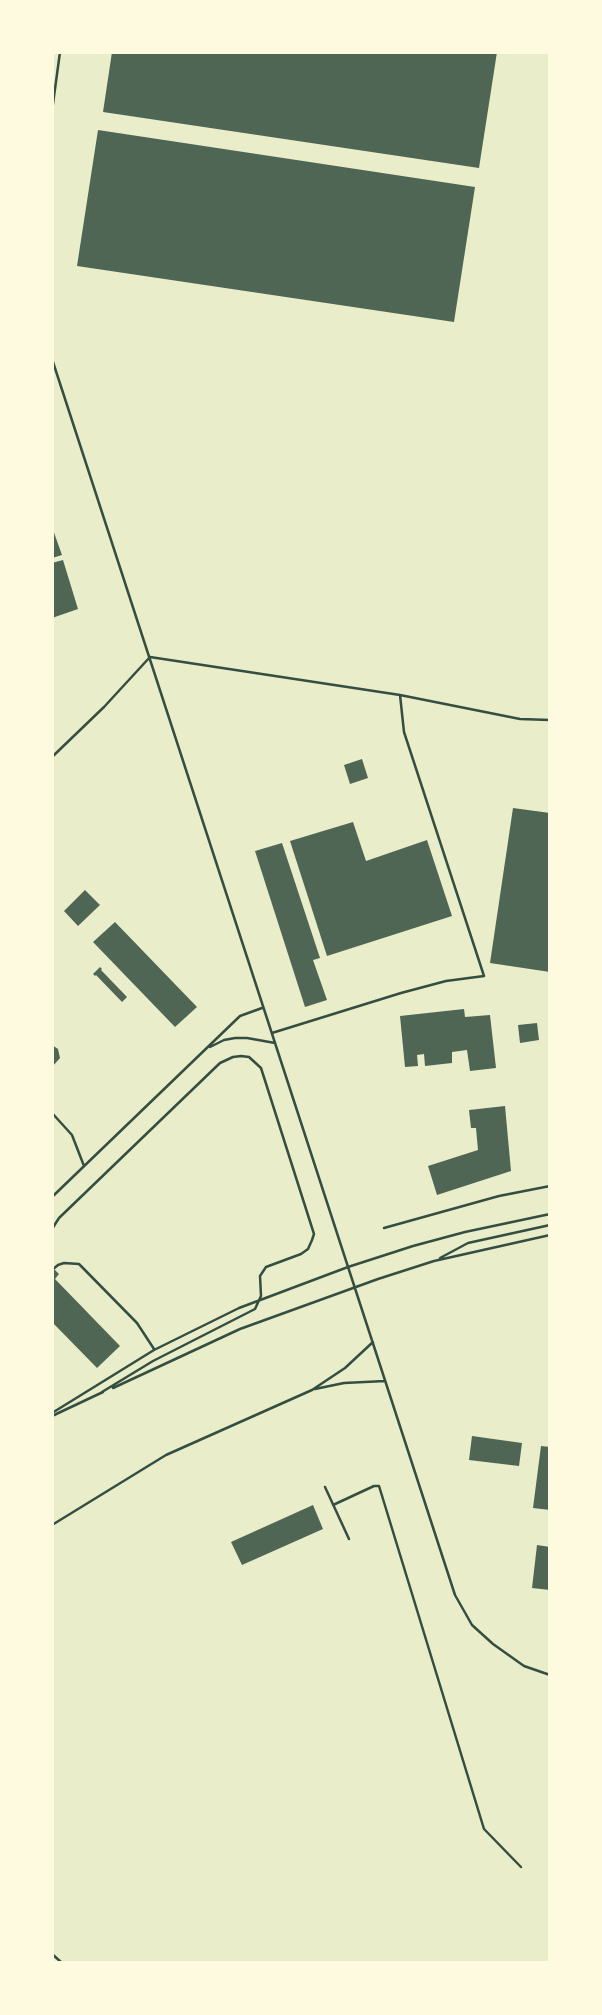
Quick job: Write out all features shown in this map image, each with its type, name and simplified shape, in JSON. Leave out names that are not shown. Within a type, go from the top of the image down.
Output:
[{"type":"lane","points":[[52,111],[60,52]]},
{"type":"lane","points":[[52,359],[455,1595],[472,1625],[493,1644],[524,1666],[550,1675]]},
{"type":"lane","points":[[150,657],[400,695],[520,719],[550,720]]},
{"type":"lane","points":[[52,757],[104,707],[150,657]]},
{"type":"lane","points":[[272,1033],[412,990],[446,981],[484,976],[404,732],[400,695]]},
{"type":"lane","points":[[52,1197],[240,1016],[263,1007]]},
{"type":"lane","points":[[207,1048],[223,1040],[235,1038],[275,1043]]},
{"type":"lane","points":[[52,1229],[59,1218],[212,1069],[233,1057],[249,1058],[261,1068],[314,1234],[308,1249],[266,1267],[260,1276],[260,1300],[255,1309],[153,1361],[102,1392]]},
{"type":"lane","points":[[52,1113],[77,1142],[84,1167]]},
{"type":"lane","points":[[384,1228],[499,1196],[550,1186]]},
{"type":"lane","points":[[52,1414],[154,1350],[239,1308],[413,1246],[550,1214]]},
{"type":"lane","points":[[434,1261],[468,1243],[550,1225]]},
{"type":"lane","points":[[52,1414],[240,1329],[355,1287],[434,1261],[550,1235]]},
{"type":"lane","points":[[52,1270],[64,1263],[79,1264],[137,1323],[154,1350]]},
{"type":"lane","points":[[52,1525],[166,1455],[312,1390],[345,1368],[373,1342]]},
{"type":"lane","points":[[312,1390],[344,1383],[385,1381]]},
{"type":"lane","points":[[52,1954],[61,1962]]},
{"type":"path","points":[[333,1505],[379,1486],[484,1829],[521,1867]]},
{"type":"path","points":[[325,1487],[349,1539]]},
{"type":"building","points":[[112,52],[497,52],[479,168],[103,112]]},
{"type":"building","points":[[98,130],[475,187],[454,322],[77,266]]},
{"type":"building","points":[[52,527],[62,555],[52,558]]},
{"type":"building","points":[[63,560],[78,609],[52,618],[52,563]]},
{"type":"building","points":[[362,759],[368,778],[350,784],[344,765]]},
{"type":"building","points":[[513,808],[550,813],[550,972],[490,963]]},
{"type":"building","points":[[353,822],[366,861],[427,840],[452,916],[327,956],[290,841]]},
{"type":"building","points":[[282,843],[320,958],[313,960],[327,1000],[305,1007],[255,851]]},
{"type":"building","points":[[85,890],[100,905],[78,926],[64,911]]},
{"type":"building","points":[[115,922],[197,1007],[175,1027],[93,942]]},
{"type":"building","points":[[100,967],[127,997],[122,1002],[93,974]]},
{"type":"building","points":[[464,1009],[465,1017],[490,1015],[496,1068],[470,1071],[467,1050],[452,1052],[452,1063],[425,1066],[424,1054],[417,1055],[418,1066],[405,1067],[400,1016]]},
{"type":"building","points":[[537,1023],[539,1040],[520,1043],[518,1025]]},
{"type":"building","points":[[52,1045],[58,1049],[60,1058],[52,1067]]},
{"type":"building","points":[[505,1106],[511,1171],[437,1195],[428,1166],[478,1150],[476,1128],[471,1128],[469,1110]]},
{"type":"building","points":[[52,1267],[59,1274],[55,1279],[120,1346],[97,1368],[52,1322]]},
{"type":"building","points":[[472,1436],[522,1443],[519,1466],[469,1460]]},
{"type":"building","points":[[541,1446],[550,1447],[550,1510],[533,1508]]},
{"type":"building","points":[[313,1505],[323,1529],[242,1565],[231,1542]]},
{"type":"building","points":[[537,1545],[550,1547],[550,1590],[532,1588]]}]
